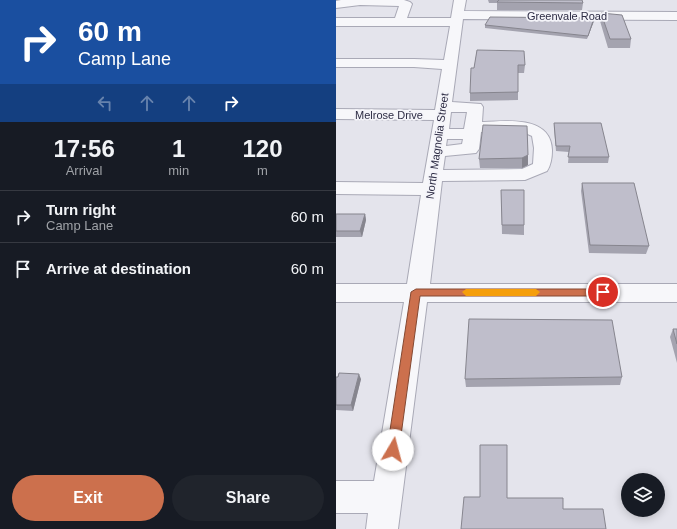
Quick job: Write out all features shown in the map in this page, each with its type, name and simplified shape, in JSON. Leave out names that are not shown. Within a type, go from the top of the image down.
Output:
[{"type":"street","name":"North Magnolia Street","points":[[382,529],[428,219],[440,127],[460,0]]},
{"type":"street","points":[[336,5],[347,1],[398,1],[406,4],[400,22]]},
{"type":"street","points":[[336,9],[405,8]]},
{"type":"street","name":"Greenvale Road","points":[[336,22],[677,16]]},
{"type":"street","points":[[336,62],[414,63],[449,66]]},
{"type":"street","points":[[475,108],[470,149],[440,127],[475,108]]},
{"type":"street","name":"Melrose Drive","points":[[336,114],[440,127]]},
{"type":"street","points":[[336,188],[525,174],[541,166],[544,154],[541,138],[536,131],[526,128],[513,127],[473,131]]},
{"type":"street","points":[[336,293],[677,293]]},
{"type":"street","points":[[336,497],[386,497]]},
{"type":"building","points":[[499,0],[582,0],[583,3],[497,2]]},
{"type":"building","points":[[601,13],[622,15],[631,39],[610,39]]},
{"type":"building","points":[[490,17],[594,18],[588,36],[485,25]]},
{"type":"building","points":[[477,50],[524,51],[525,65],[518,65],[518,92],[470,93],[471,68],[474,68]]},
{"type":"building","points":[[554,123],[601,123],[609,157],[568,157],[570,146],[556,146]]},
{"type":"building","points":[[483,125],[527,126],[528,155],[522,158],[479,159]]},
{"type":"building","points":[[582,183],[634,183],[649,246],[590,245]]},
{"type":"building","points":[[501,190],[524,190],[524,225],[502,225]]},
{"type":"building","points":[[336,214],[365,214],[360,231],[336,231]]},
{"type":"building","points":[[469,319],[612,320],[622,377],[465,379]]},
{"type":"building","points":[[673,329],[677,329],[677,344]]},
{"type":"building","points":[[339,373],[359,374],[351,405],[336,405],[336,377],[338,377]]},
{"type":"building","points":[[480,445],[507,445],[507,498],[563,498],[563,509],[603,509],[606,529],[461,529],[464,497],[480,497]]},
{"type":"slow traffic","points":[[466,292],[536,292]]},
{"type":"route","points":[[393,450],[416,292],[603,292]]}]
